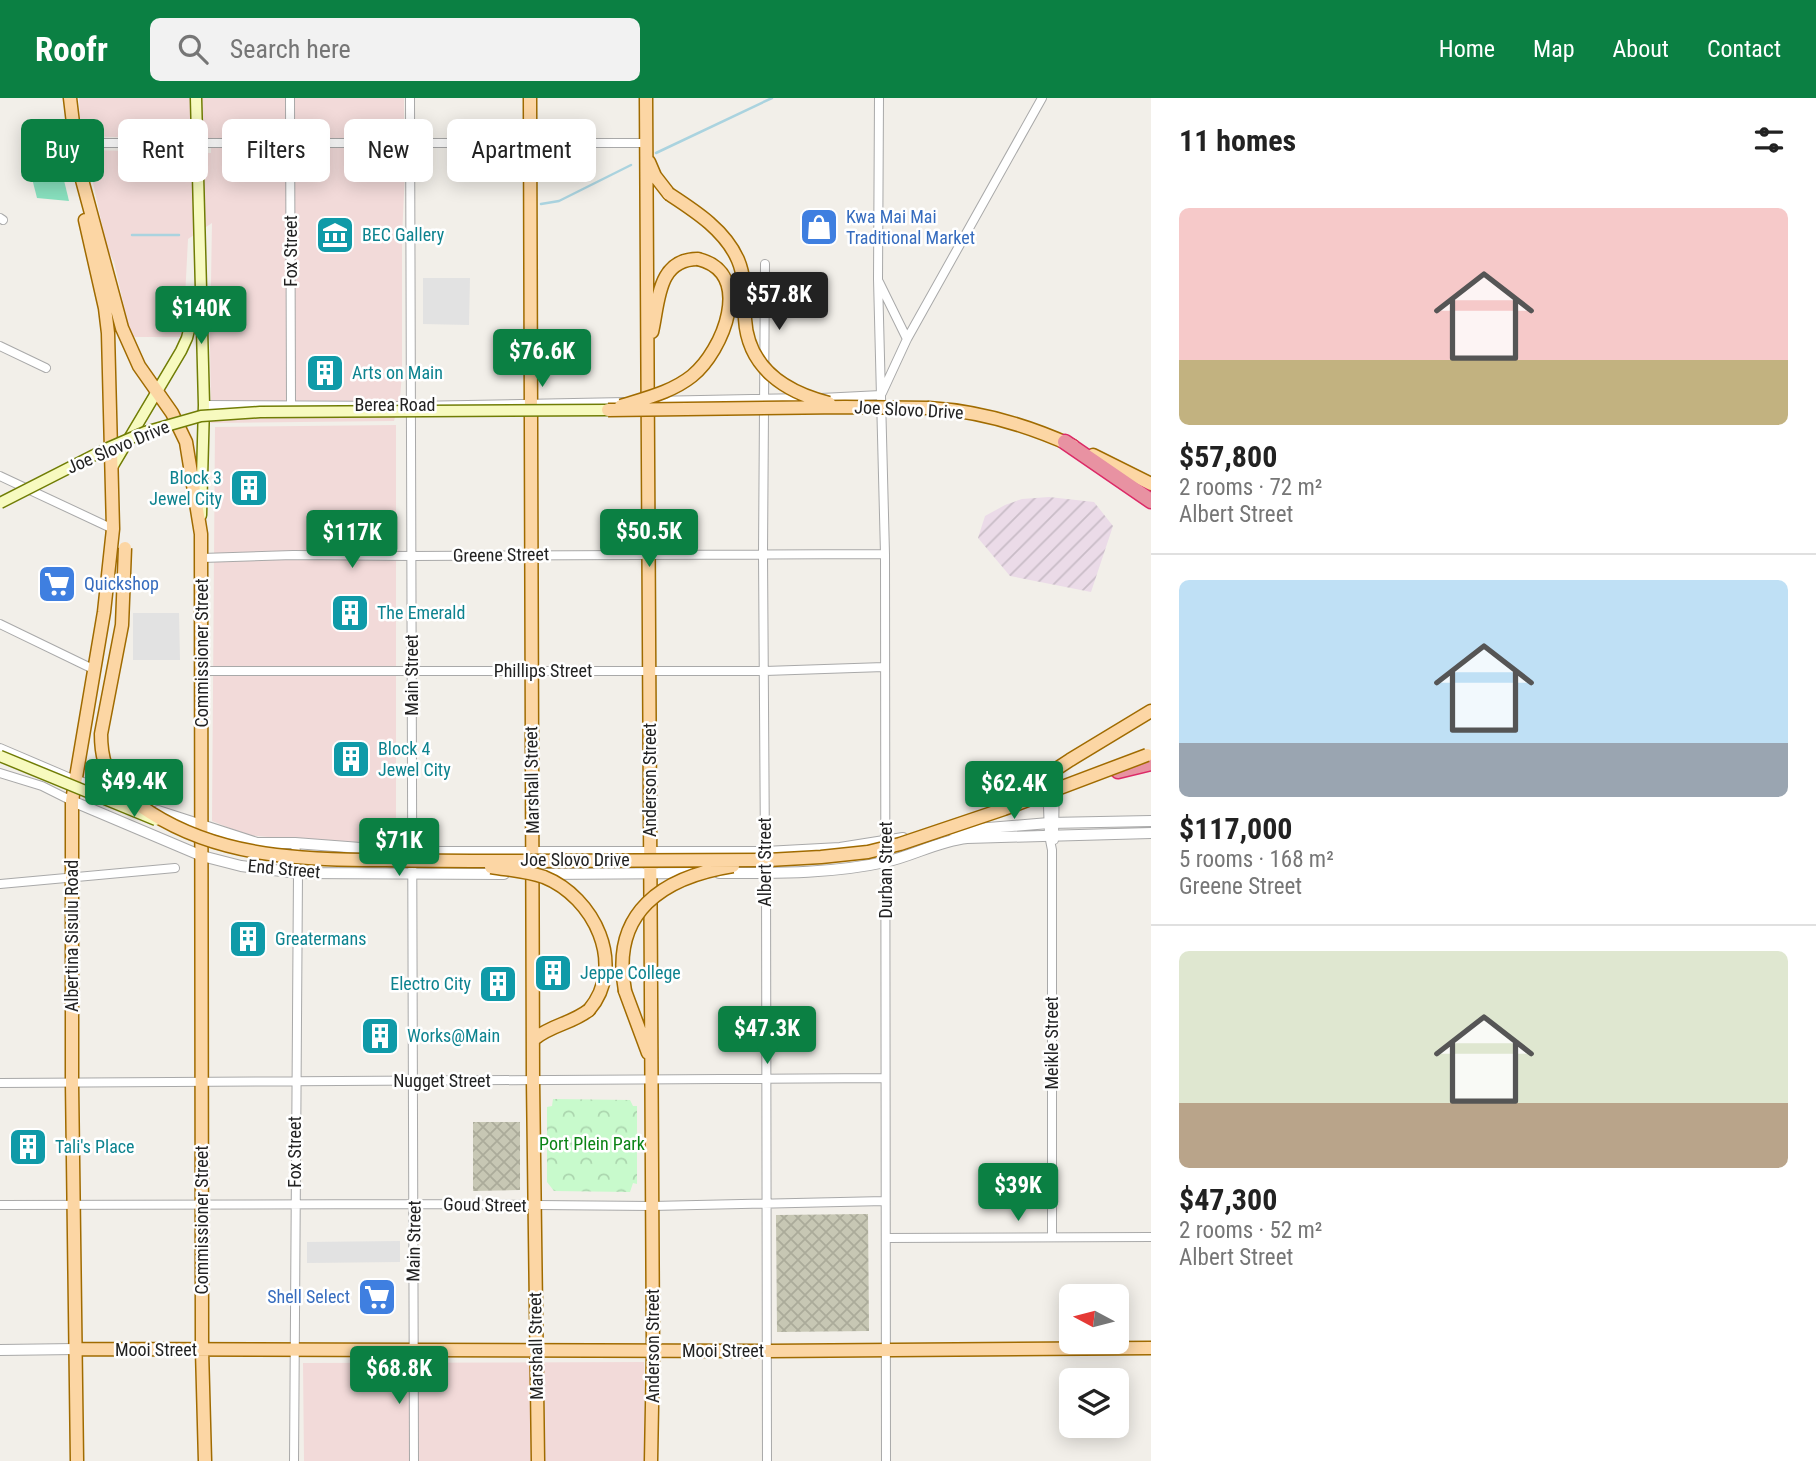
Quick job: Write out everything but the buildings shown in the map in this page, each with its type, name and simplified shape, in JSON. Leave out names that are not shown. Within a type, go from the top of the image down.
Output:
[{"type":"highway","points":[[1065,442],[1151,500]]},
{"type":"highway","points":[[1073,783],[1150,757]]},
{"type":"main road","name":"Albertina Sisulu Road","points":[[70,98],[72,119]]},
{"type":"main road","name":"Commissioner Street","points":[[196,98],[196,119]]},
{"type":"main road","name":"Marshall Street","points":[[530,98],[530,119]]},
{"type":"main road","name":"Anderson Street","points":[[646,98],[652,1461]]},
{"type":"main road","points":[[646,147],[655,176],[669,194],[710,223],[731,247],[738,260],[744,285],[747,335],[750,347],[764,369],[783,386],[797,393],[845,407]]},
{"type":"main road","name":"Albertina Sisulu Road","points":[[76,1461],[72,801],[106,601],[113,529],[105,308],[78,182]]},
{"type":"main road","name":"Albertina Sisulu Road","points":[[83,182],[122,328],[134,356],[172,413],[186,442],[201,534]]},
{"type":"main road","name":"Commissioner Street","points":[[197,182],[204,405],[201,534],[201,1082],[205,1461]]},
{"type":"main road","name":"Marshall Street","points":[[529,182],[533,1081],[538,1461]]},
{"type":"main road","points":[[608,410],[682,383],[694,374],[714,351],[727,320],[728,290],[721,273],[713,265],[698,259],[681,261],[667,272],[648,353]]},
{"type":"main road","points":[[111,470],[187,338],[200,282]]},
{"type":"main road","name":"Joe Slovo Drive","points":[[0,503],[133,437],[201,416],[260,412],[845,407],[955,410],[1003,420],[1065,442],[1151,484]]},
{"type":"main road","points":[[113,529],[122,536],[125,548],[122,625],[101,734],[103,761],[114,784],[122,792],[162,820],[190,835]]},
{"type":"main road","points":[[968,828],[1151,711]]},
{"type":"main road","name":"Joe Slovo Drive","points":[[0,756],[190,835],[255,853],[329,860],[766,862],[821,857],[867,852],[900,844],[1073,783]]},
{"type":"main road","points":[[438,861],[532,873],[555,883],[579,902],[598,928],[606,957],[604,982],[596,1002],[576,1019],[547,1029],[534,1040]]},
{"type":"main road","points":[[650,1058],[625,991],[623,950],[634,922],[653,897],[680,879],[704,871],[766,862]]},
{"type":"main road","name":"Mooi Street","points":[[76,1349],[769,1351],[1151,1348]]},
{"type":"street","name":"Fox Street","points":[[290,98],[290,119]]},
{"type":"street","name":"Main Street","points":[[410,98],[410,119]]},
{"type":"street","name":"Durban Street","points":[[879,98],[878,279],[885,554],[886,1461]]},
{"type":"street","points":[[881,395],[907,340],[1042,98]]},
{"type":"street","points":[[596,146],[646,147]]},
{"type":"street","name":"Fox Street","points":[[290,182],[291,405]]},
{"type":"street","name":"Main Street","points":[[410,182],[415,1081],[414,1461]]},
{"type":"street","name":"Albert Street","points":[[765,264],[763,554],[769,1351],[767,1461]]},
{"type":"street","name":"Durban Street","points":[[878,279],[907,340]]},
{"type":"street","points":[[0,346],[46,368]]},
{"type":"street","name":"Berea Road","points":[[204,405],[411,406],[764,400],[881,395]]},
{"type":"street","points":[[0,476],[113,529]]},
{"type":"street","name":"Greene Street","points":[[202,558],[293,555],[885,554]]},
{"type":"street","points":[[0,624],[93,669]]},
{"type":"street","name":"Phillips Street","points":[[202,671],[765,671],[884,667]]},
{"type":"street","points":[[0,748],[75,780]]},
{"type":"street","points":[[0,772],[42,786],[72,801]]},
{"type":"street","name":"Meikle Street","points":[[1051,773],[1052,1237]]},
{"type":"street","name":"End Street","points":[[75,780],[202,828],[257,844],[295,843],[413,852],[650,852],[830,870],[886,862],[952,840],[1151,833]]},
{"type":"street","name":"End Street","points":[[72,801],[202,856],[241,866],[298,873],[650,873],[766,862],[968,828],[1151,821]]},
{"type":"street","name":"Fox Street","points":[[294,1461],[298,873],[295,843]]},
{"type":"street","points":[[0,884],[175,868]]},
{"type":"street","name":"Nugget Street","points":[[0,1083],[884,1078]]},
{"type":"street","name":"Goud Street","points":[[0,1205],[652,1206],[885,1201]]},
{"type":"street","points":[[886,1238],[1151,1237]]},
{"type":"street","name":"Mooi Street","points":[[0,1350],[76,1349]]},
{"type":"shaded area","points":[[79,98],[404,98],[404,119],[344,119],[344,182],[404,182],[402,374],[394,421],[211,423],[212,223],[188,239],[183,337],[131,337],[93,182],[104,182],[104,150],[118,151],[118,182],[208,182],[211,140],[208,140],[208,119],[118,119],[118,137],[104,137],[104,119],[80,119]]},
{"type":"shaded area","points":[[423,278],[470,278],[469,325],[423,324]]},
{"type":"shaded area","points":[[396,425],[396,842],[314,841],[247,835],[212,821],[215,427]]},
{"type":"shaded area","points":[[1049,497],[1094,502],[1113,526],[1091,592],[1010,576],[978,538],[985,516],[1022,499]]},
{"type":"shaded area","points":[[133,613],[179,613],[180,660],[133,660]]},
{"type":"shaded area","points":[[473,1122],[520,1122],[520,1190],[473,1191]]},
{"type":"shaded area","points":[[868,1214],[869,1331],[777,1332],[776,1215]]},
{"type":"shaded area","points":[[400,1241],[400,1262],[307,1263],[307,1242]]},
{"type":"shaded area","points":[[644,1362],[645,1461],[304,1461],[303,1363]]},
{"type":"green space","points":[[33,182],[64,182],[69,201],[37,198]]},
{"type":"green space","name":"Port Plein Park","points":[[553,1099],[630,1100],[633,1106],[637,1106],[637,1184],[633,1183],[630,1192],[554,1191],[547,1182],[547,1107],[552,1106]]},
{"type":"waterway","points":[[656,153],[772,98]]},
{"type":"waterway","points":[[541,204],[559,201],[631,165]]},
{"type":"waterway","points":[[132,235],[179,235]]},
{"type":"place","name":"Kwa Mai Mai Traditional Market","points":[[819,227]]},
{"type":"place","name":"BEC Gallery","points":[[335,235]]},
{"type":"place","name":"Arts on Main","points":[[325,373]]},
{"type":"place","name":"Block 3 Jewel City","points":[[249,488]]},
{"type":"place","name":"Quickshop","points":[[57,584]]},
{"type":"place","name":"The Emerald","points":[[350,613]]},
{"type":"place","name":"Block 4 Jewel City","points":[[351,759]]},
{"type":"place","name":"Greatermans","points":[[248,939]]},
{"type":"place","name":"Jeppe College","points":[[553,973]]},
{"type":"place","name":"Electro City","points":[[498,984]]},
{"type":"place","name":"Works@Main","points":[[380,1036]]},
{"type":"place","name":"Tali's Place","points":[[28,1147]]},
{"type":"place","name":"Shell Select","points":[[377,1297]]}]
